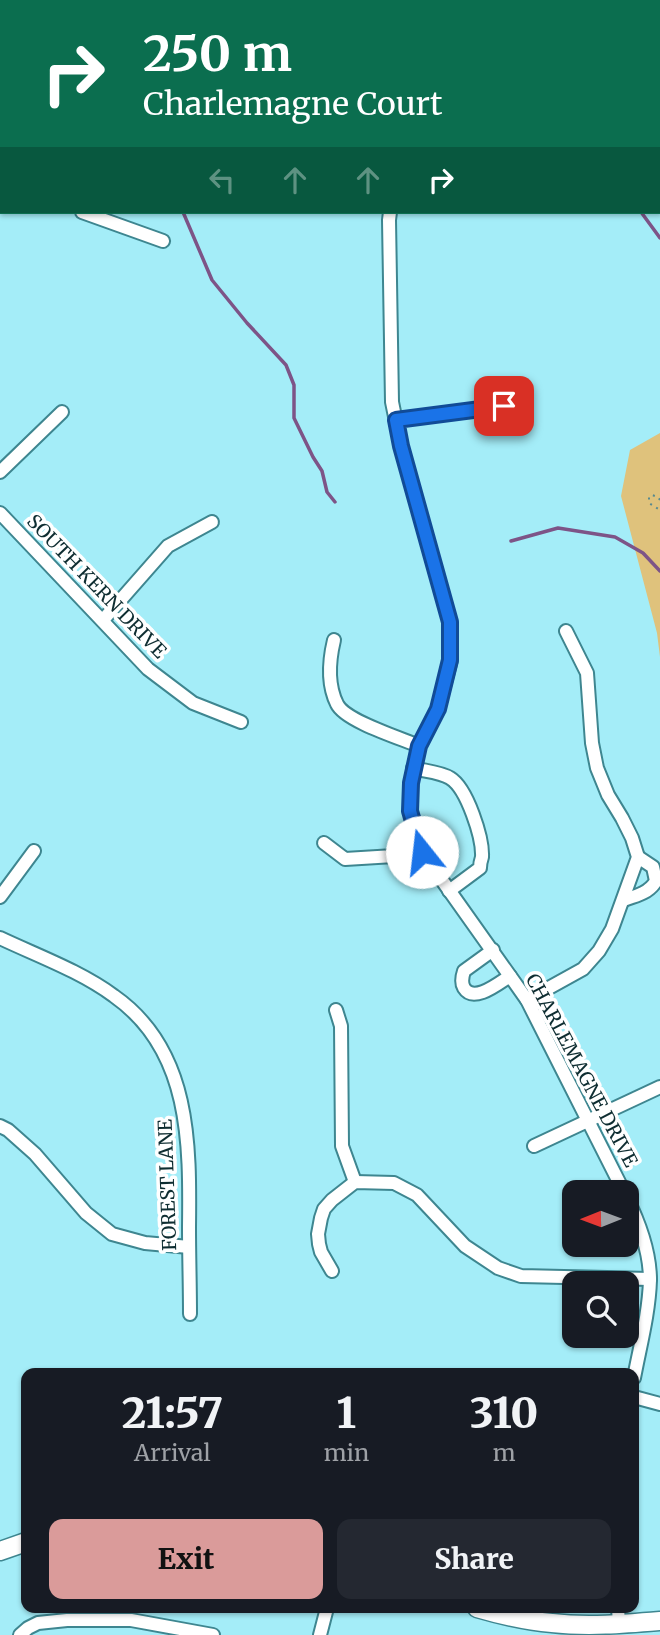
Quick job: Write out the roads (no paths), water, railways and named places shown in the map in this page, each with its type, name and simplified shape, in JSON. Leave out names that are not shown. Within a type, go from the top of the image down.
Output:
[{"type":"main road","points":[[0,1551],[21,1544]]},
{"type":"main road","points":[[502,1613],[552,1623],[619,1616],[660,1621]]},
{"type":"street","points":[[88,214],[163,241]]},
{"type":"street","name":"CHARLEMAGNE DRIVE","points":[[390,214],[392,402],[401,446],[450,622],[450,660],[438,709],[419,746],[413,768],[410,811],[422,852],[527,1000],[618,1180]]},
{"type":"street","points":[[396,420],[504,406]]},
{"type":"street","points":[[0,472],[62,412]]},
{"type":"street","name":"SOUTH KERN DRIVE","points":[[0,513],[148,669],[193,703],[241,722]]},
{"type":"street","points":[[103,620],[168,546],[212,522]]},
{"type":"street","points":[[527,1000],[583,969],[599,951],[612,929],[638,857],[632,838],[608,795],[597,768],[592,743],[587,673],[566,631]]},
{"type":"street","points":[[334,640],[329,662],[331,686],[338,707],[354,719],[419,746]]},
{"type":"street","points":[[413,768],[449,777],[456,783],[466,795],[477,830],[482,855],[480,867],[449,891]]},
{"type":"street","points":[[324,843],[345,859],[422,852]]},
{"type":"street","points":[[0,897],[34,851]]},
{"type":"street","points":[[623,900],[648,890],[656,881],[653,867],[638,857]]},
{"type":"street","name":"FOREST LANE","points":[[0,938],[90,981],[115,996],[140,1017],[167,1056],[183,1105],[190,1165],[190,1314]]},
{"type":"street","points":[[493,950],[464,971],[462,981],[465,989],[471,993],[484,992],[510,976]]},
{"type":"street","points":[[336,1010],[341,1026],[342,1146],[355,1182]]},
{"type":"street","points":[[534,1146],[660,1087]]},
{"type":"street","points":[[0,1126],[35,1154],[86,1213],[112,1234],[145,1243],[189,1247]]},
{"type":"street","points":[[332,1271],[319,1244],[321,1217],[332,1200],[355,1182],[394,1183],[417,1195],[465,1246],[498,1268],[521,1276],[650,1279]]},
{"type":"street","name":"CHARLEMAGNE DRIVE","points":[[636,1368],[650,1279],[646,1245],[639,1225]]},
{"type":"street","points":[[639,1398],[660,1404]]},
{"type":"street","points":[[320,1635],[326,1613]]},
{"type":"street","points":[[20,1635],[38,1623],[66,1620],[131,1620],[170,1632],[213,1635]]},
{"type":"waterway","points":[[184,214],[212,280],[286,365],[294,385],[294,418],[322,471],[327,492],[335,502]]},
{"type":"waterway","points":[[642,214],[660,238]]},
{"type":"waterway","points":[[511,541],[558,528],[615,537],[643,553],[660,571]]}]
